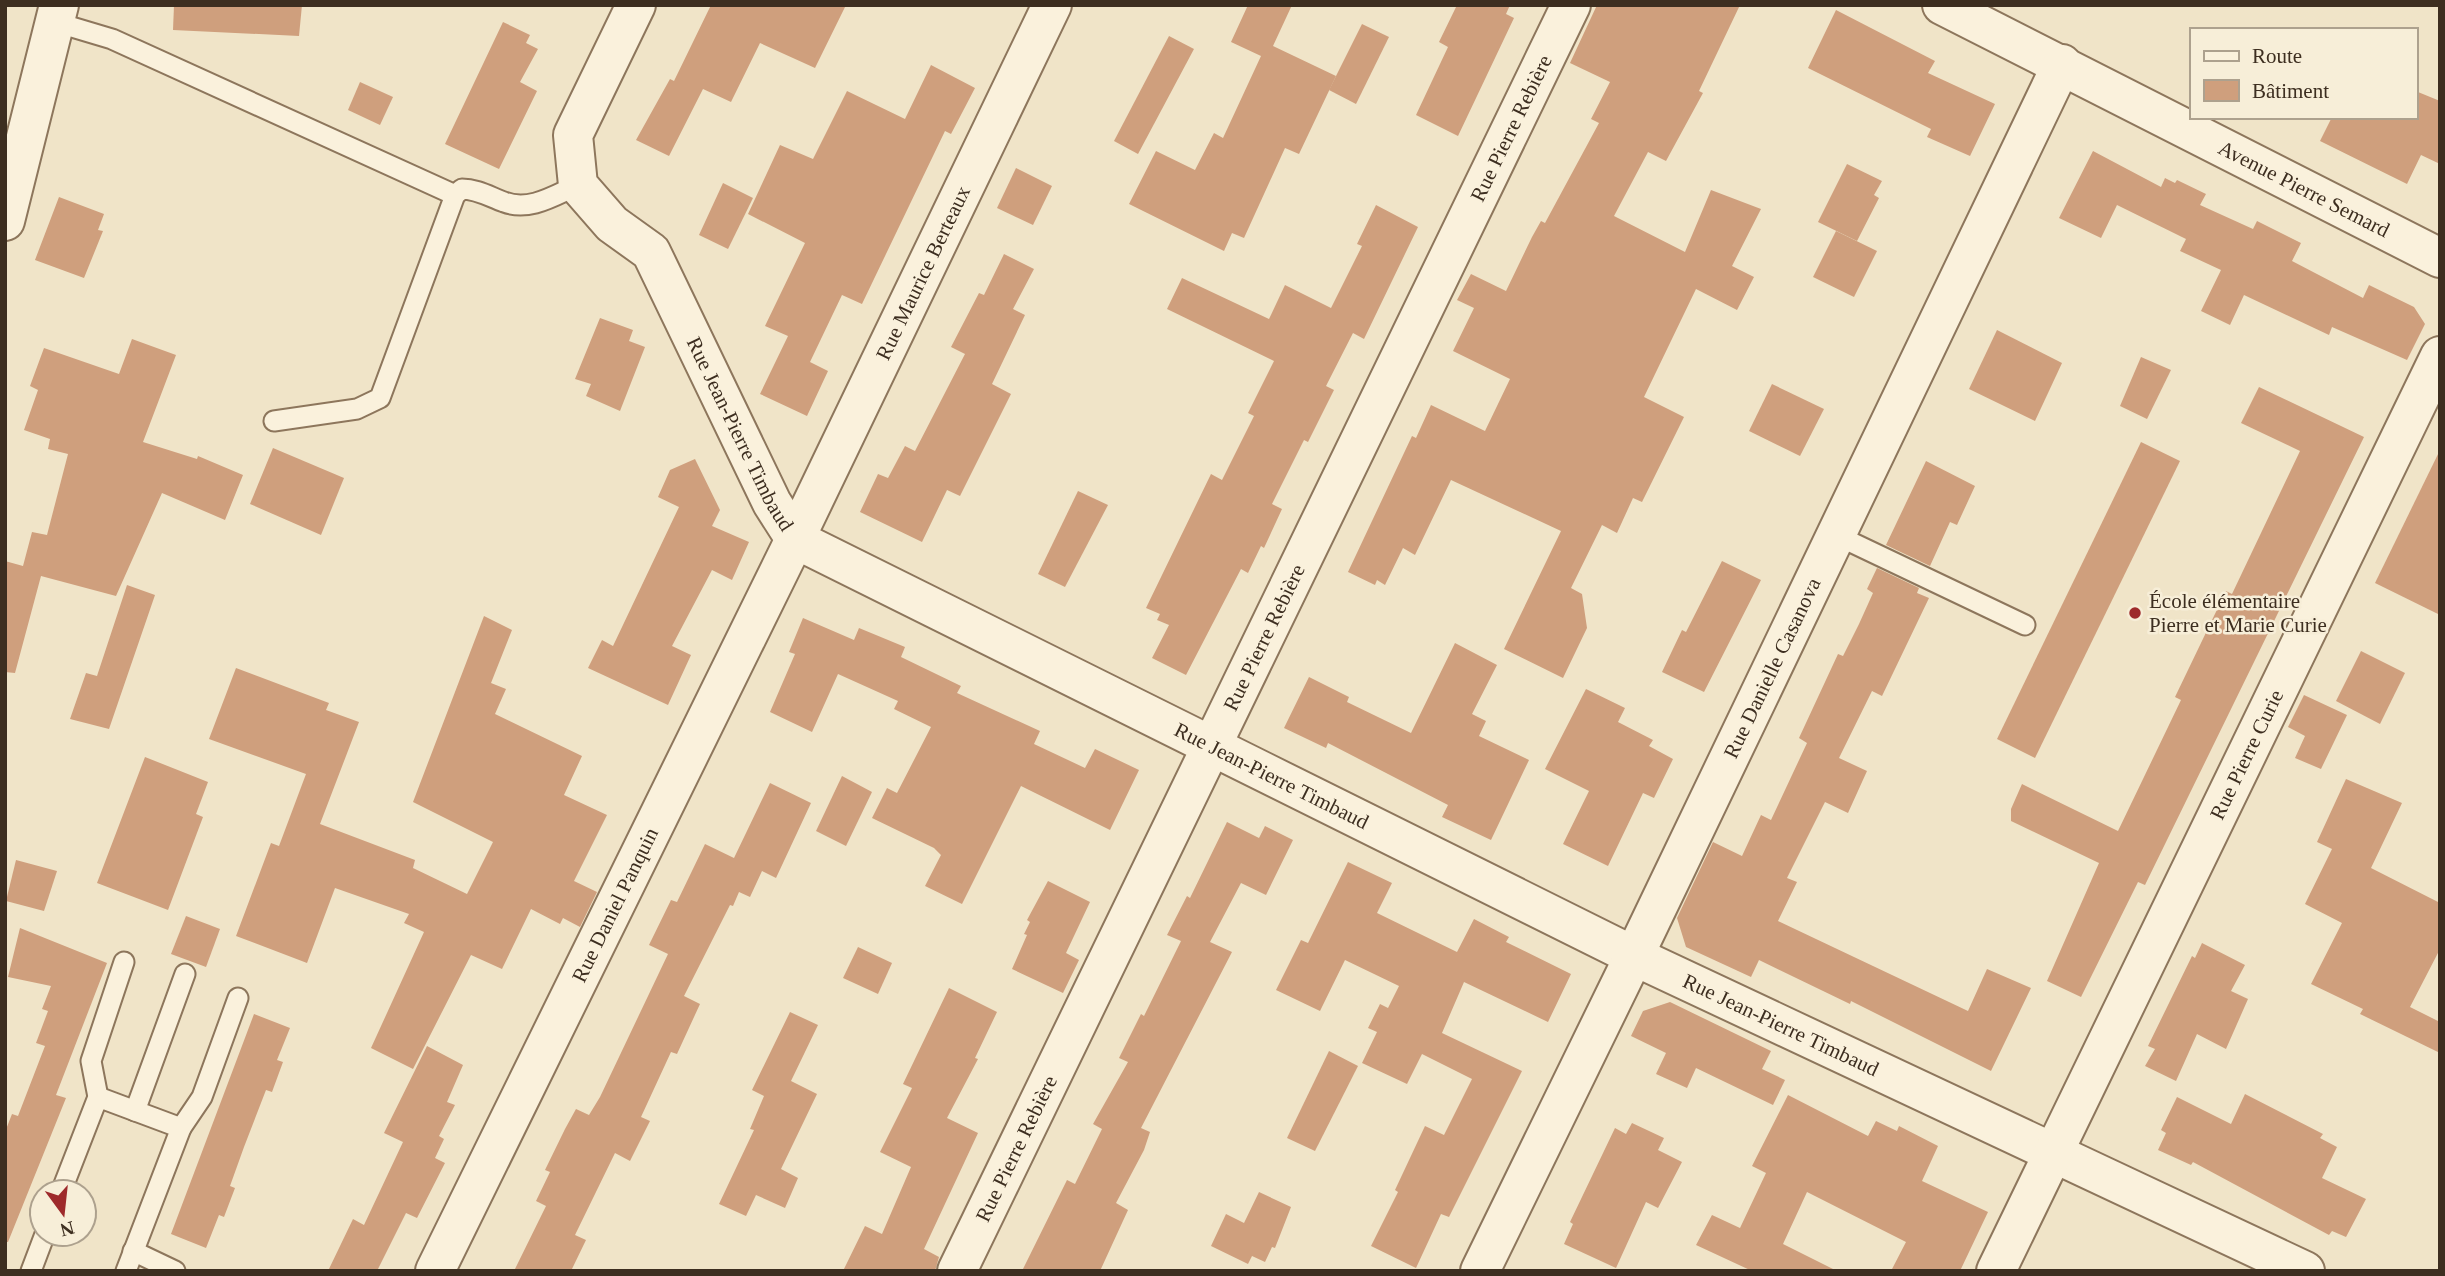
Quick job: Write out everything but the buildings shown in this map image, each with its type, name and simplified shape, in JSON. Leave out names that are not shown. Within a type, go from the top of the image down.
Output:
[{"type":"street","points":[[578,185],[573,135],[636,5]]},
{"type":"street","name":"Rue Maurice Berteaux","points":[[795,539],[1052,5]]},
{"type":"street","name":"Rue Pierre Rebière","points":[[957,1271],[1571,5]]},
{"type":"street","name":"Avenue Pierre Semard","points":[[1942,5],[2440,258]]},
{"type":"street","points":[[5,221],[57,14]]},
{"type":"street","name":"Rue Danielle Casanova","points":[[1480,1271],[1634,957],[2062,64]]},
{"type":"street","name":"Rue Jean-Pierre Timbaud","points":[[578,185],[612,225],[651,252],[772,503],[795,539],[1214,745],[1634,957],[2305,1271]]},
{"type":"street","name":"Rue Pierre Curie","points":[[1996,1271],[2440,356]]},
{"type":"street","name":"Rue Daniel Panquin","points":[[436,1271],[795,539]]},
{"type":"lane","points":[[57,14],[455,195]]},
{"type":"lane","points":[[274,421],[357,409],[380,397],[455,195],[462,188],[509,204],[529,206],[578,185]]},
{"type":"lane","points":[[1836,535],[2025,625]]},
{"type":"lane","points":[[66,1178],[98,1097],[90,1060],[124,962]]},
{"type":"lane","points":[[135,1111],[185,974]]},
{"type":"lane","points":[[126,1271],[181,1128],[202,1097],[237,998]]},
{"type":"lane","points":[[98,1097],[181,1128]]},
{"type":"lane","points":[[31,1271],[40,1248]]},
{"type":"lane","points":[[134,1251],[175,1271]]},
{"type":"place","name":"École élémentaire Pierre et Marie Curie","points":[[2135,613]]}]
